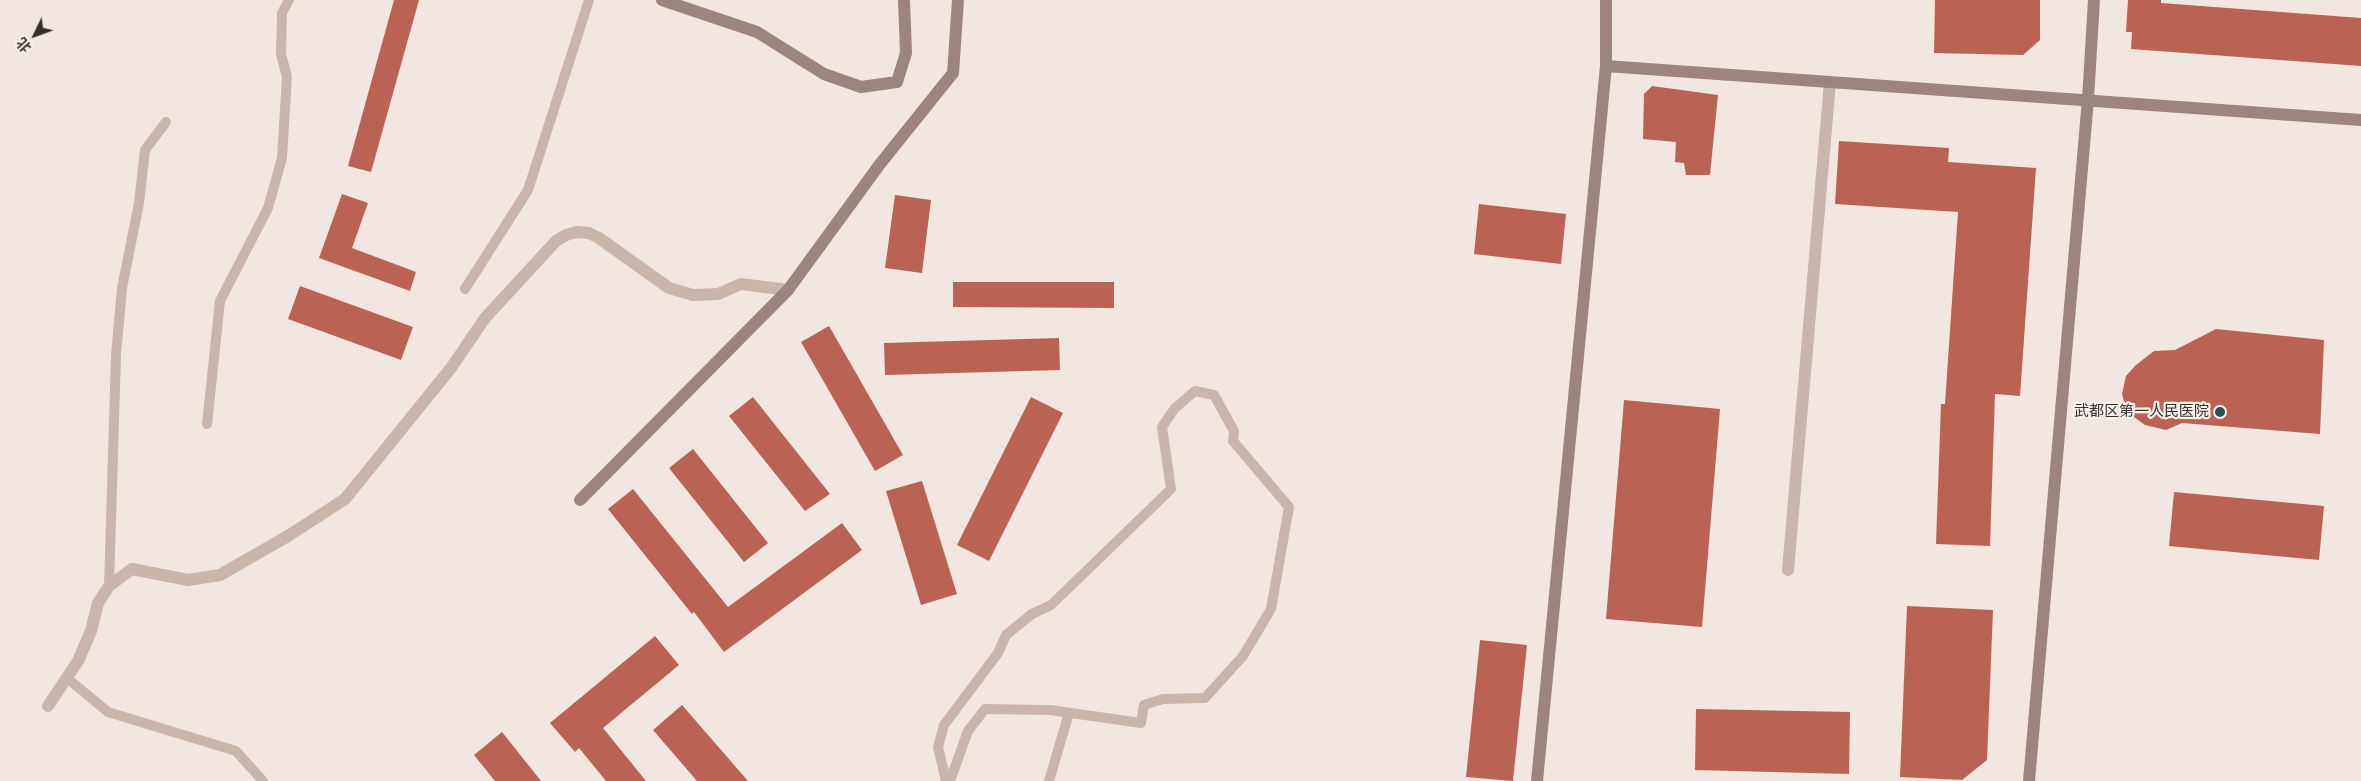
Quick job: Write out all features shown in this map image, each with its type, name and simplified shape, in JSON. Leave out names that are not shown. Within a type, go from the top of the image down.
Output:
[{"type":"street","points":[[662,0],[757,32],[824,74],[861,87],[897,82],[906,53],[904,0]]},
{"type":"street","points":[[580,500],[788,290],[880,164],[953,73],[958,0]]},
{"type":"street","points":[[1537,781],[1606,66],[1606,0]]},
{"type":"street","points":[[2029,781],[2088,99],[2094,0]]},
{"type":"street","points":[[1606,66],[2361,120]]},
{"type":"street","points":[[1788,570],[1830,82]]},
{"type":"street","points":[[48,706],[78,661],[91,631],[98,603],[109,586],[132,569],[188,580],[220,575],[288,536],[345,499],[451,368],[485,318],[556,241],[566,235],[577,232],[589,233],[599,238],[669,288],[693,295],[718,294],[741,284],[788,290]]},
{"type":"lane","points":[[207,424],[220,302],[268,208],[282,158],[287,77],[281,54],[282,13],[289,0]]},
{"type":"lane","points":[[465,289],[528,190],[589,0]]},
{"type":"lane","points":[[109,586],[116,355],[122,288],[140,194],[145,150],[166,122]]},
{"type":"lane","points":[[1195,390],[1214,395],[1234,431],[1233,441],[1289,507],[1271,609],[1243,656],[1205,698],[1163,699],[1144,705],[1141,723],[1050,710],[985,709],[968,731],[948,781],[938,747],[944,725],[998,652],[1006,635],[1032,614],[1051,605],[1171,489],[1162,427],[1175,408],[1195,390]]},
{"type":"lane","points":[[67,678],[108,712],[236,751],[263,781]]},
{"type":"lane","points":[[1048,781],[1069,713]]},
{"type":"building","points":[[394,0],[419,0],[371,172],[348,166]]},
{"type":"building","points":[[1935,0],[2040,0],[2040,40],[2023,55],[1934,53]]},
{"type":"building","points":[[2128,0],[2161,0],[2161,3],[2361,18],[2361,66],[2131,49],[2132,32],[2126,32]]},
{"type":"building","points":[[1652,86],[1718,95],[1710,175],[1686,175],[1684,163],[1675,162],[1676,142],[1643,139],[1644,94]]},
{"type":"building","points":[[1839,141],[1949,148],[1948,162],[2036,168],[2020,396],[1995,394],[1990,546],[1936,544],[1941,404],[1945,404],[1958,212],[1835,204]]},
{"type":"building","points":[[342,194],[368,203],[352,248],[416,272],[410,291],[319,258]]},
{"type":"building","points":[[895,195],[931,200],[922,273],[885,268]]},
{"type":"building","points":[[1479,204],[1566,214],[1561,264],[1474,254]]},
{"type":"building","points":[[953,282],[1114,282],[1114,308],[953,307]]},
{"type":"building","points":[[300,286],[413,327],[401,360],[288,319]]},
{"type":"building","points":[[829,326],[903,455],[875,471],[801,342]]},
{"type":"building","points":[[2216,329],[2324,340],[2320,434],[2182,423],[2166,430],[2145,425],[2127,412],[2122,394],[2126,376],[2136,365],[2154,351],[2175,350]]},
{"type":"building","points":[[1059,338],[1060,370],[885,375],[884,343]]},
{"type":"building","points":[[753,397],[830,494],[805,511],[729,416]]},
{"type":"building","points":[[1031,397],[1063,413],[989,561],[957,545]]},
{"type":"building","points":[[1624,400],[1720,409],[1702,627],[1606,619]]},
{"type":"building","points":[[693,449],[768,543],[744,562],[669,468]]},
{"type":"building","points":[[922,481],[957,594],[921,605],[886,491]]},
{"type":"building","points":[[633,489],[728,607],[842,523],[862,550],[724,652],[694,612],[692,614],[608,509]]},
{"type":"building","points":[[2174,492],[2324,506],[2319,560],[2169,546]]},
{"type":"building","points":[[1907,606],[1993,610],[1987,760],[1962,780],[1900,777]]},
{"type":"building","points":[[655,636],[679,665],[603,728],[646,781],[606,781],[579,748],[575,752],[550,723]]},
{"type":"building","points":[[1480,640],[1527,645],[1513,781],[1466,777]]},
{"type":"building","points":[[682,705],[748,781],[697,781],[653,730]]},
{"type":"building","points":[[1696,709],[1850,712],[1849,774],[1695,770]]},
{"type":"building","points":[[502,732],[541,781],[495,781],[474,755]]},
{"type":"place","name":"武都区第一人民医院","points":[[2220,412]]}]
